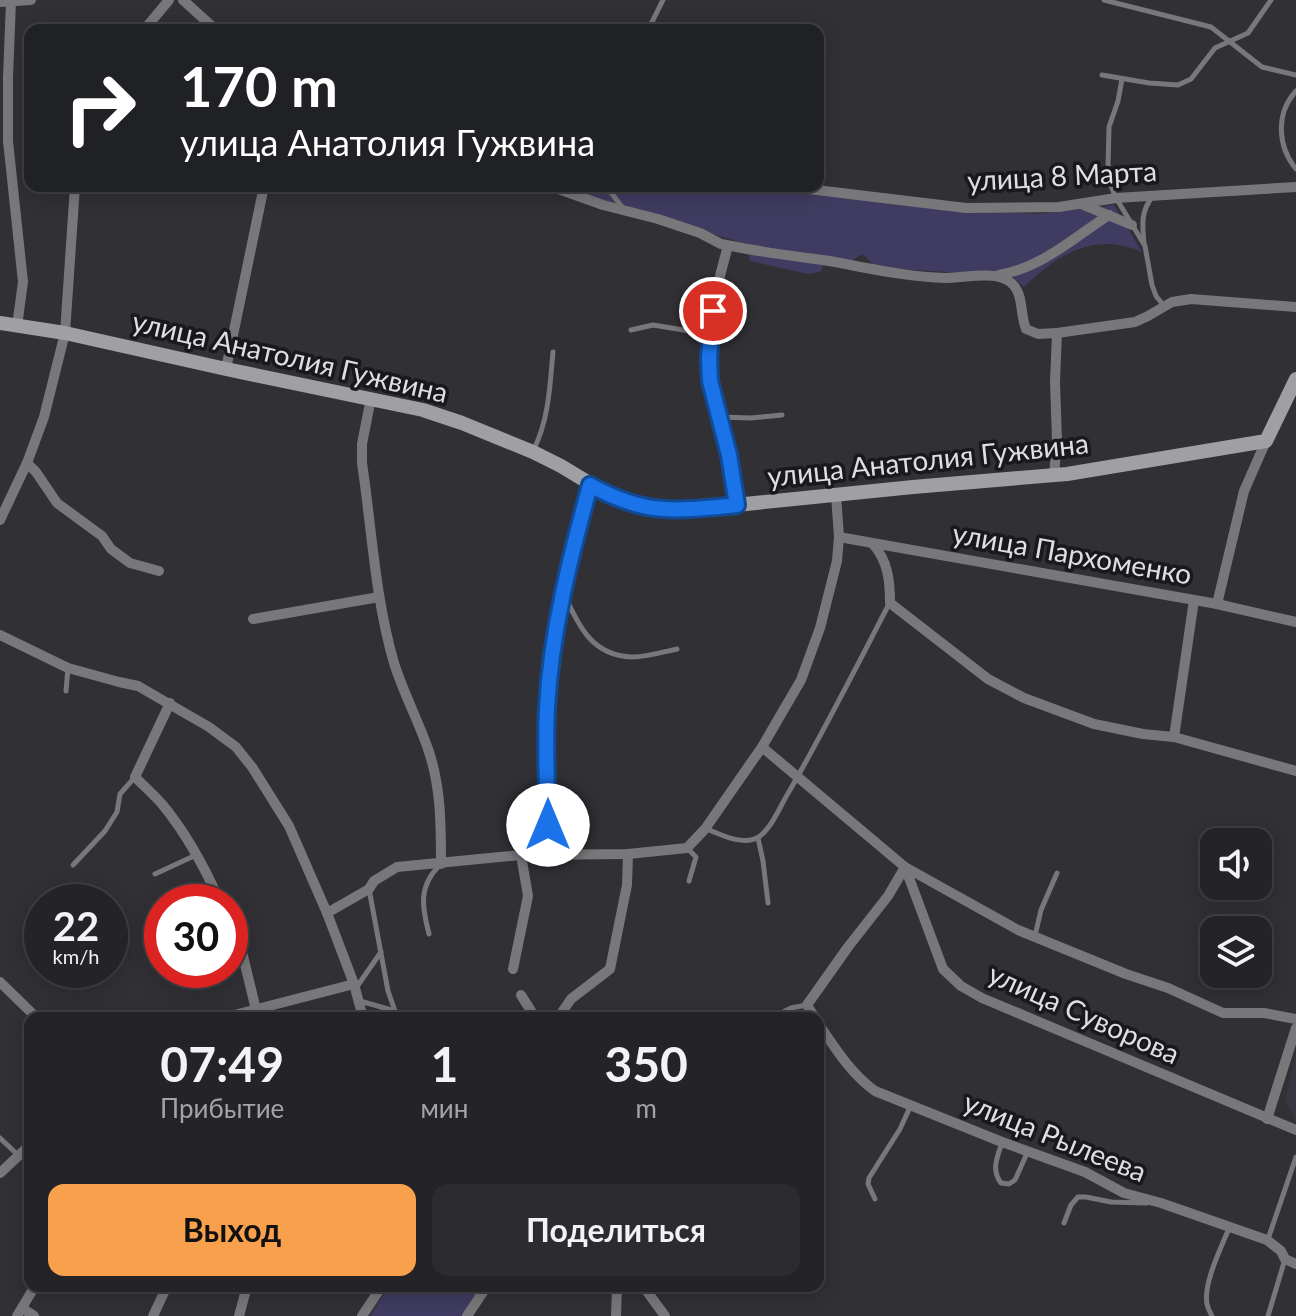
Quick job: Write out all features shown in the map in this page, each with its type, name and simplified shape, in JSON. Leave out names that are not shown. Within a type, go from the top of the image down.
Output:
[{"type":"street","points":[[17,326],[23,282],[8,141],[6,2],[30,0]]},
{"type":"street","points":[[149,24],[169,0]]},
{"type":"street","points":[[183,0],[209,24]]},
{"type":"street","name":"улица 8 Марта","points":[[824,191],[966,208],[1059,207],[1116,198],[1296,187]]},
{"type":"street","points":[[0,520],[27,463],[44,417],[65,333],[75,192]]},
{"type":"street","points":[[226,369],[263,192]]},
{"type":"street","points":[[567,192],[700,233],[728,246],[889,273],[946,278],[995,276],[1022,270],[1059,251],[1109,215]]},
{"type":"street","points":[[1079,203],[1132,225]]},
{"type":"street","points":[[728,246],[716,287],[710,334],[710,381],[729,455],[737,505]]},
{"type":"street","points":[[995,276],[1006,279],[1014,286],[1022,299],[1021,310],[1026,329],[1038,334],[1135,322],[1172,302],[1191,299],[1296,307]]},
{"type":"street","name":"улица Анатолия Гужвина","points":[[0,323],[65,333],[423,410],[533,452],[614,498],[652,509],[686,510],[1054,475],[1266,441]]},
{"type":"street","points":[[1054,475],[1057,333]]},
{"type":"street","points":[[1217,604],[1237,513],[1248,480],[1296,379]]},
{"type":"street","points":[[371,398],[362,444],[362,463],[379,597],[394,664],[428,748],[436,781],[441,816],[441,864]]},
{"type":"street","points":[[27,463],[57,503],[102,536],[111,549],[130,563],[159,571]]},
{"type":"street","points":[[548,854],[547,709],[553,647],[574,542],[590,485]]},
{"type":"street","points":[[327,913],[369,889],[374,881],[397,867],[521,855],[628,854],[687,848],[705,829],[762,747],[801,680],[820,628],[837,561],[836,495]]},
{"type":"street","name":"улица Пархоменко","points":[[839,537],[1217,604],[1296,622]]},
{"type":"street","points":[[873,544],[886,564],[890,603],[988,679],[1024,698],[1094,724],[1174,737],[1296,771]]},
{"type":"street","points":[[253,619],[379,597]]},
{"type":"street","points":[[1174,737],[1194,600]]},
{"type":"street","points":[[0,642],[0,633],[68,668],[138,686],[209,727],[236,747],[289,826],[327,913],[361,1012]]},
{"type":"street","points":[[170,703],[135,777],[183,832],[211,884]]},
{"type":"street","name":"улица Суворова","points":[[762,747],[905,867],[979,910],[1034,937],[1168,988],[1223,1013],[1264,1013],[1296,1019]]},
{"type":"street","points":[[562,1012],[571,999],[610,969],[627,885],[628,854]]},
{"type":"street","points":[[513,969],[528,896],[521,855]]},
{"type":"street","points":[[807,1005],[888,896],[905,867]]},
{"type":"street","name":"улица Суворова","points":[[905,867],[943,969],[961,986],[982,998],[1296,1130]]},
{"type":"street","points":[[248,976],[257,1012]]},
{"type":"street","points":[[0,982],[31,1012]]},
{"type":"street","points":[[262,1012],[356,991]]},
{"type":"street","points":[[521,995],[531,1012]]},
{"type":"street","name":"улица Рылеева","points":[[807,1005],[811,1012]]},
{"type":"street","points":[[1267,1119],[1296,1028]]},
{"type":"street","name":"улица Рылеева","points":[[824,1032],[862,1082],[875,1091],[1085,1172],[1124,1193],[1267,1240],[1281,1251],[1285,1259],[1296,1264]]},
{"type":"street","points":[[0,1173],[24,1151]]},
{"type":"street","points":[[32,1292],[20,1312],[34,1316]]},
{"type":"street","points":[[153,1316],[164,1292]]},
{"type":"street","points":[[239,1316],[245,1292]]},
{"type":"street","points":[[362,1316],[378,1292]]},
{"type":"street","points":[[467,1316],[483,1292]]},
{"type":"street","points":[[616,1316],[617,1292]]},
{"type":"street","points":[[648,1292],[665,1316]]},
{"type":"street","points":[[656,1303],[657,1316]]},
{"type":"lane","points":[[651,24],[663,0]]},
{"type":"lane","points":[[1104,0],[1211,27],[1262,67],[1296,75]]},
{"type":"lane","points":[[1102,75],[1178,85],[1191,79],[1215,48],[1248,33],[1271,0]]},
{"type":"lane","points":[[1122,79],[1109,127],[1110,183],[1145,246]]},
{"type":"lane","points":[[1296,91],[1286,108],[1281,130],[1282,145],[1296,169]]},
{"type":"lane","points":[[610,192],[627,212]]},
{"type":"lane","points":[[1154,195],[1142,217],[1152,285],[1164,306]]},
{"type":"lane","points":[[631,330],[653,325],[710,334]]},
{"type":"lane","points":[[533,452],[543,424],[553,352]]},
{"type":"lane","points":[[719,417],[782,415]]},
{"type":"lane","points":[[563,591],[588,638],[610,652],[632,657],[677,649]]},
{"type":"lane","points":[[705,829],[734,839],[750,840],[758,838],[768,827],[890,603]]},
{"type":"lane","points":[[66,691],[68,668]]},
{"type":"lane","points":[[73,865],[105,831],[117,812],[120,794],[135,777]]},
{"type":"lane","points":[[758,838],[768,903]]},
{"type":"lane","points":[[687,848],[706,862]]},
{"type":"lane","points":[[155,874],[196,855]]},
{"type":"lane","points":[[689,881],[696,857]]},
{"type":"lane","points":[[429,934],[423,899],[430,874],[441,864]]},
{"type":"lane","points":[[1034,937],[1041,910],[1057,873]]},
{"type":"lane","points":[[369,889],[388,991],[395,1011]]},
{"type":"lane","points":[[381,952],[356,991],[395,1011]]},
{"type":"lane","points":[[783,1012],[807,1005]]},
{"type":"lane","points":[[875,1199],[868,1184],[869,1178],[900,1129],[911,1105]]},
{"type":"lane","points":[[0,1138],[19,1156]]},
{"type":"lane","points":[[1002,1142],[995,1170],[1001,1183],[1009,1184],[1015,1180],[1028,1151]]},
{"type":"lane","points":[[1267,1240],[1296,1157]]},
{"type":"lane","points":[[1064,1223],[1078,1197],[1111,1202],[1161,1203]]},
{"type":"lane","points":[[1212,1316],[1206,1295],[1230,1226]]},
{"type":"lane","points":[[1268,1316],[1285,1259]]},
{"type":"shaded area","points":[[579,192],[786,192],[955,210],[1037,214],[1114,205],[1142,252],[1104,244],[1078,249],[1044,269],[1024,287],[1006,271],[965,273],[877,268],[863,254],[851,261],[824,264],[820,272],[808,274],[750,261],[746,244]]},
{"type":"shaded area","points":[[1296,1054],[1296,1122],[1285,1100]]},
{"type":"shaded area","points":[[385,1292],[479,1292],[463,1316],[370,1316]]},
{"type":"route","points":[[548,825],[547,709],[553,647],[574,542],[590,485],[614,498],[652,509],[686,510],[737,505],[729,455],[710,381],[713,311]]}]
